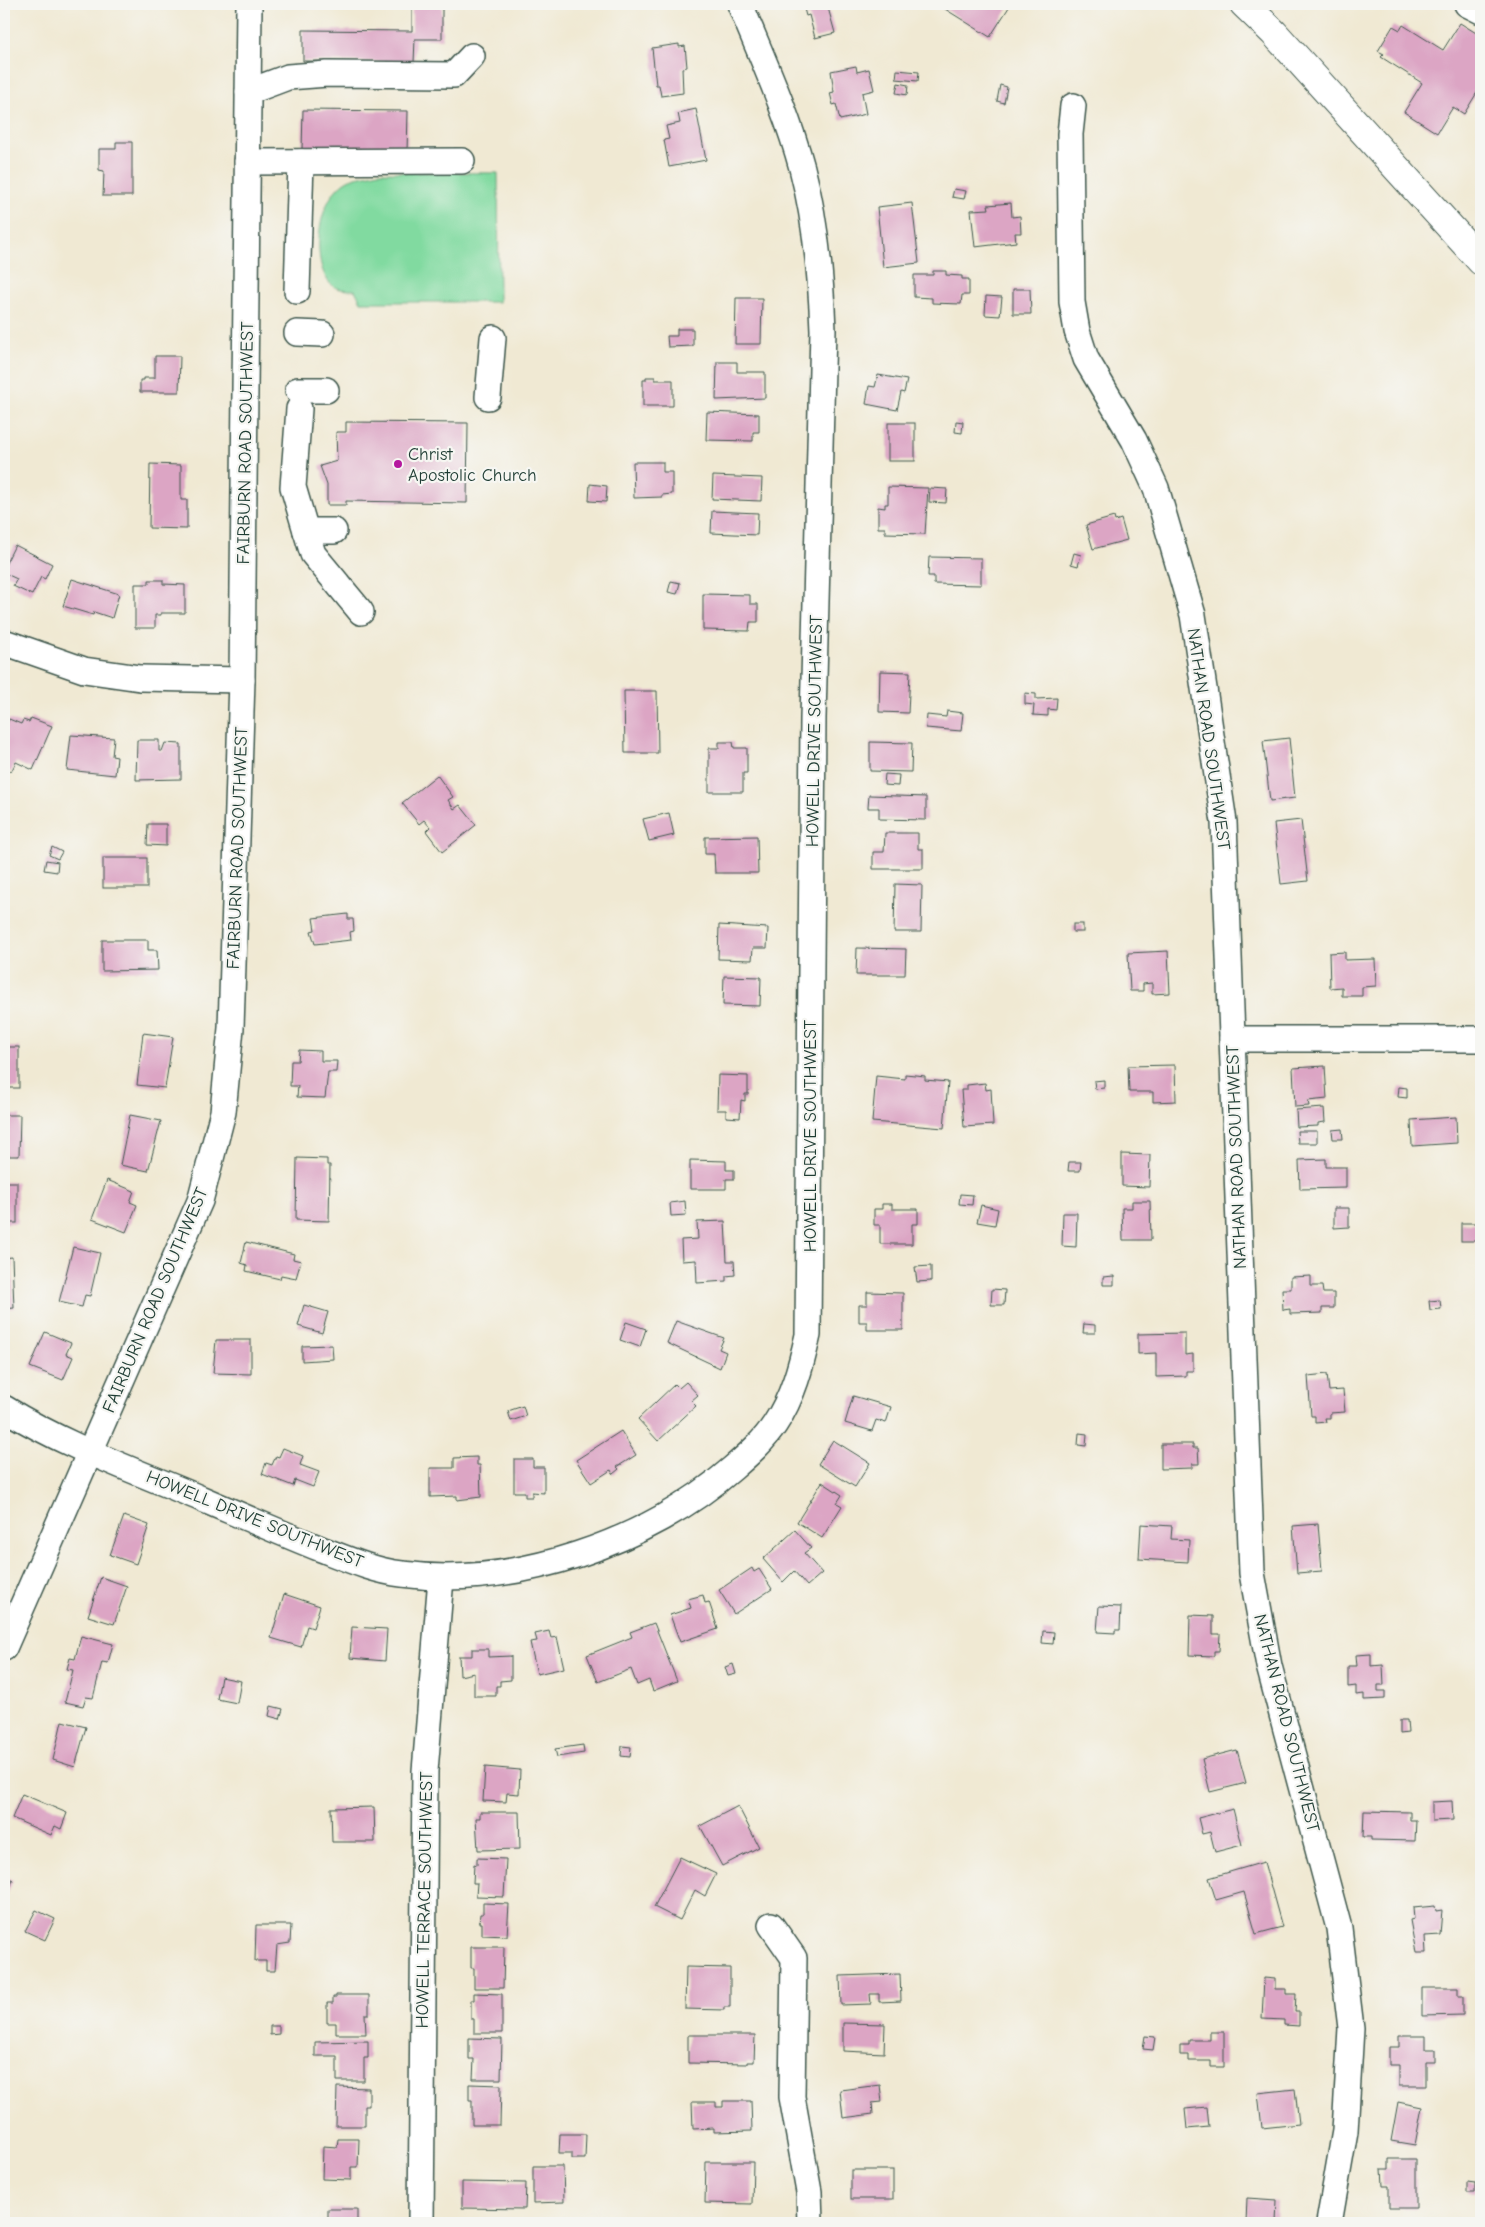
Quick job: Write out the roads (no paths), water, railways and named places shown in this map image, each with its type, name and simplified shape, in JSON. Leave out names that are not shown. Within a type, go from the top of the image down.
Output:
[{"type":"main road","points":[[1244,4],[1274,33],[1481,262]]},
{"type":"street","name":"FAIRBURN ROAD SOUTHWEST","points":[[4,1648],[200,1201],[223,1112],[231,1028],[242,680],[249,4]]},
{"type":"street","name":"HOWELL DRIVE SOUTHWEST","points":[[4,1408],[30,1424],[277,1532],[356,1562],[400,1574],[441,1578],[486,1575],[556,1560],[635,1533],[678,1510],[712,1486],[752,1452],[776,1424],[798,1380],[808,1335],[812,728],[823,330],[821,273],[813,218],[802,167],[785,117],[740,4]]},
{"type":"street","points":[[1467,4],[1481,11]]},
{"type":"street","points":[[248,92],[288,77],[318,75],[454,75],[472,56]]},
{"type":"street","name":"NATHAN ROAD SOUTHWEST","points":[[1073,106],[1070,134],[1072,302],[1077,331],[1086,359],[1134,440],[1156,488],[1193,615],[1224,822],[1252,1573],[1269,1666],[1339,1928],[1351,2028],[1345,2131],[1329,2223]]},
{"type":"street","points":[[247,162],[462,161]]},
{"type":"street","points":[[297,291],[300,162]]},
{"type":"street","points":[[488,397],[493,338]]},
{"type":"street","points":[[326,390],[298,399],[293,487],[313,554],[361,612]]},
{"type":"street","points":[[306,531],[334,531]]},
{"type":"street","points":[[4,642],[84,670],[140,678],[242,680]]},
{"type":"street","points":[[1232,1039],[1481,1039]]},
{"type":"street","name":"HOWELL TERRACE SOUTHWEST","points":[[422,2223],[425,1771],[441,1578]]},
{"type":"street","points":[[771,1925],[794,1958],[792,2097],[809,2192],[810,2223]]},
{"type":"place","name":"Christ Apostolic Church","points":[[398,464]]}]
